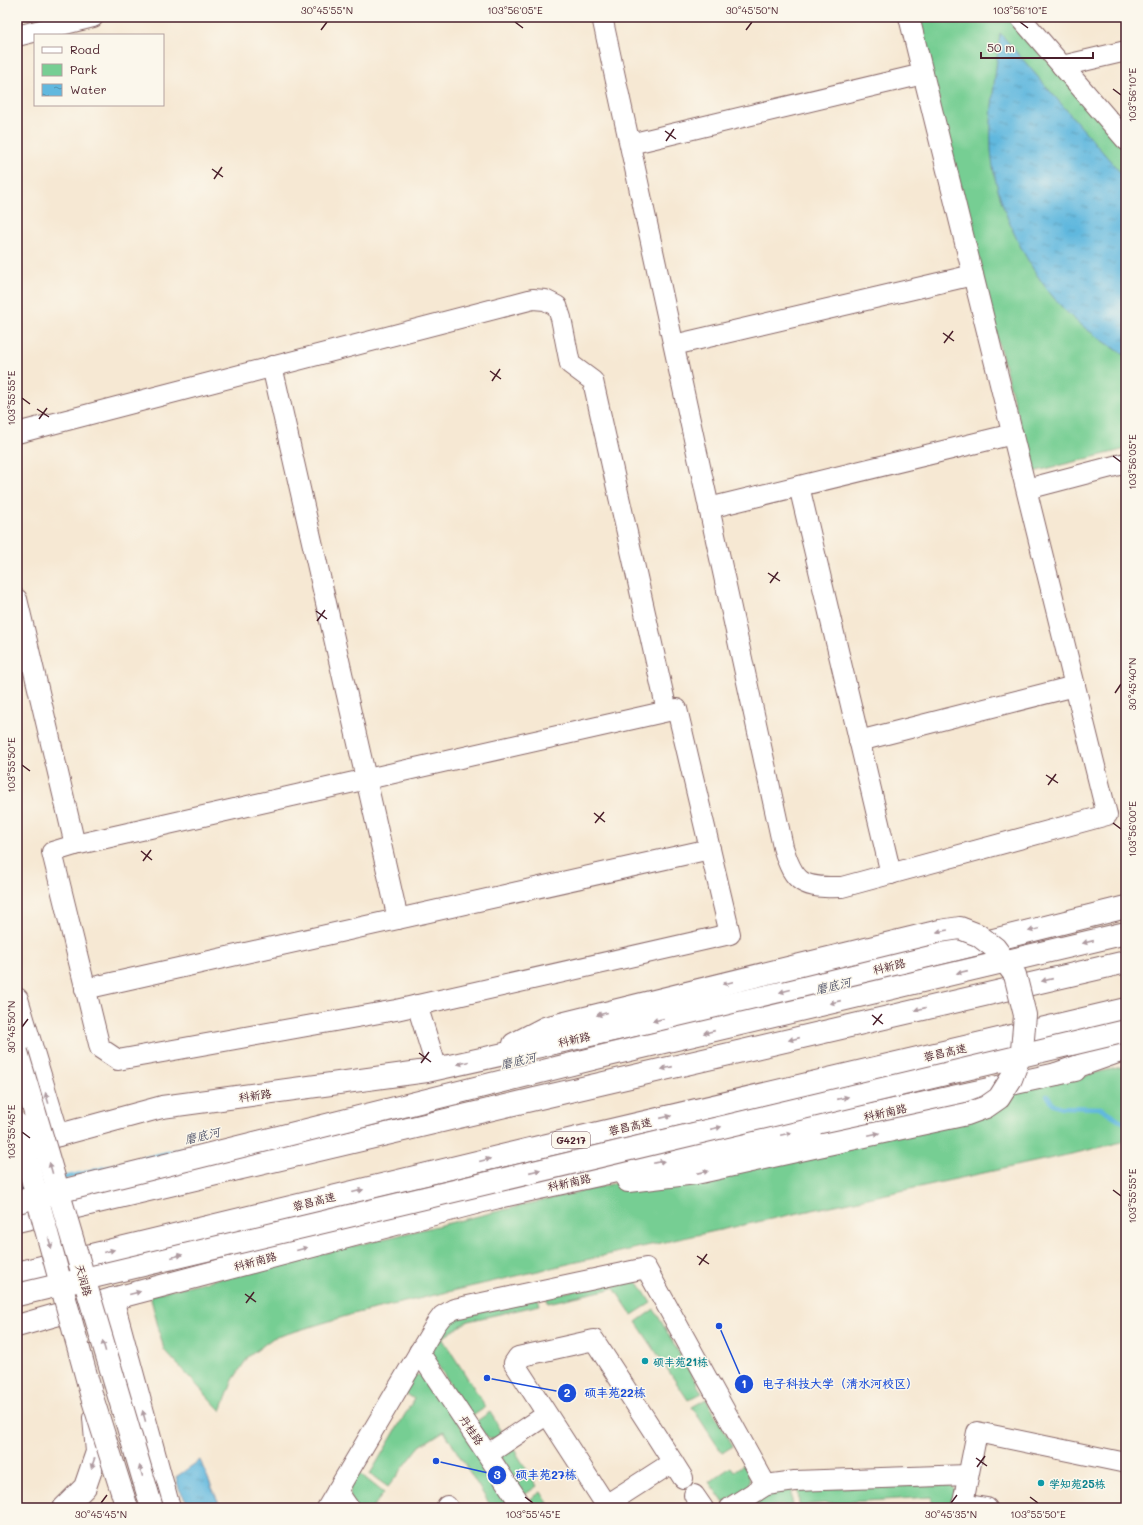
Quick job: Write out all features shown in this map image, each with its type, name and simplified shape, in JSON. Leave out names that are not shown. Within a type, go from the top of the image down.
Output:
[{"type":"main road","name":"科新路","points":[[17,1146],[162,1107],[436,1069],[780,993],[1126,907]]},
{"type":"main road","points":[[184,1232],[696,1173],[967,1114],[986,1107],[999,1098],[1011,1079],[1022,1050],[1025,1015],[1015,975],[1007,964],[995,948],[978,935],[960,928],[940,931],[545,1028],[486,1058]]},
{"type":"main road","points":[[17,1202],[611,1055],[1126,933]]},
{"type":"main road","points":[[17,1221],[527,1100],[1126,962]]},
{"type":"main road","points":[[17,999],[58,1135]]},
{"type":"main road","name":"蓉昌高速","points":[[17,1273],[531,1149],[1126,1009]]},
{"type":"main road","points":[[17,1295],[1126,1031]]},
{"type":"main road","points":[[1056,1074],[1126,1049]]},
{"type":"main road","name":"天润路","points":[[17,1052],[152,1508]]},
{"type":"main road","name":"科新南路","points":[[17,1326],[112,1299],[498,1197],[1126,1058]]},
{"type":"main road","name":"天润路","points":[[17,1124],[92,1397],[128,1508]]},
{"type":"main road","points":[[112,1299],[169,1508]]},
{"type":"main road","points":[[64,1508],[85,1487],[97,1452],[92,1397]]},
{"type":"street","points":[[17,36],[93,17]]},
{"type":"street","points":[[602,17],[779,828],[789,865],[802,883],[820,888],[842,887],[1107,815],[909,17]]},
{"type":"street","points":[[1020,17],[1126,140]]},
{"type":"street","points":[[1062,66],[1126,51]]},
{"type":"street","points":[[630,144],[923,74]]},
{"type":"street","points":[[674,345],[973,275]]},
{"type":"street","points":[[17,432],[533,299],[546,300],[557,306],[561,318],[570,364],[593,381],[666,711]]},
{"type":"street","points":[[272,366],[398,918]]},
{"type":"street","points":[[709,508],[1013,434]]},
{"type":"street","points":[[1027,489],[1126,463]]},
{"type":"street","points":[[799,486],[891,874]]},
{"type":"street","points":[[17,599],[75,845]]},
{"type":"street","points":[[859,741],[1075,686]]},
{"type":"street","points":[[677,709],[730,934],[417,1006],[118,1060],[100,1048],[52,852],[75,845],[666,711],[677,709]]},
{"type":"street","points":[[85,989],[710,849]]},
{"type":"street","points":[[417,1006],[436,1069]]},
{"type":"street","points":[[327,1508],[442,1316],[454,1310],[646,1268],[766,1485]]},
{"type":"street","points":[[594,1340],[678,1470],[606,1505],[546,1415],[514,1363],[518,1357],[594,1340]]},
{"type":"street","name":"丹桂路","points":[[420,1352],[524,1508]]},
{"type":"street","points":[[488,1454],[546,1415]]},
{"type":"street","points":[[987,1508],[962,1506],[977,1432],[1126,1463]]},
{"type":"street","points":[[730,1508],[766,1485],[795,1481],[968,1475]]},
{"type":"street","points":[[337,1491],[349,1508]]},
{"type":"green space","points":[[911,17],[1016,17],[1126,150],[1126,449],[1033,472]]},
{"type":"green space","points":[[1126,1066],[1126,1141],[637,1248],[353,1314],[273,1338],[248,1357],[233,1380],[221,1411],[164,1350],[150,1295],[786,1142]]},
{"type":"green space","points":[[633,1279],[639,1284],[651,1303],[632,1315],[614,1288],[548,1303],[546,1296]]},
{"type":"green space","points":[[538,1298],[540,1305],[468,1321],[442,1338],[486,1407],[471,1417],[432,1356],[431,1352],[439,1331],[454,1318]]},
{"type":"green space","points":[[654,1309],[702,1393],[688,1400],[636,1322]]},
{"type":"green space","points":[[414,1376],[428,1376],[514,1508],[492,1508],[444,1431],[420,1446],[388,1487],[370,1474],[414,1399],[404,1392]]},
{"type":"green space","points":[[706,1399],[733,1446],[722,1453],[692,1407]]},
{"type":"green space","points":[[490,1412],[504,1435],[498,1438],[489,1439],[474,1423]]},
{"type":"green space","points":[[510,1443],[537,1486],[523,1496],[500,1457]]},
{"type":"green space","points":[[744,1464],[748,1472],[750,1483],[749,1486],[724,1503],[709,1482],[731,1467],[734,1471]]},
{"type":"green space","points":[[358,1472],[384,1493],[372,1508],[356,1508],[351,1499],[351,1486]]},
{"type":"green space","points":[[951,1485],[956,1491],[955,1508],[932,1508],[932,1497],[799,1505],[798,1488]]},
{"type":"green space","points":[[792,1488],[792,1505],[773,1506],[770,1508],[738,1508],[761,1493]]},
{"type":"green space","points":[[541,1492],[551,1508],[530,1508],[526,1502]]},
{"type":"water","points":[[1000,33],[1126,179],[1126,356],[1086,329],[1059,303],[1044,285],[1030,264],[1008,219],[994,173],[991,151],[992,107]]},
{"type":"water","points":[[200,1460],[221,1508],[191,1508],[179,1489],[176,1477]]},
{"type":"waterway","name":"磨底河","points":[[1047,1095],[1053,1104],[1061,1107],[1101,1108],[1126,1124]]},
{"type":"waterway","name":"磨底河","points":[[60,1179],[185,1149]]},
{"type":"waterway","name":"磨底河","points":[[17,1189],[29,1186]]},
{"type":"place","name":"电子科技大学（清水河校区）","points":[[719,1326]]},
{"type":"place","name":"硕丰苑21栋","points":[[645,1361]]},
{"type":"place","name":"硕丰苑22栋","points":[[487,1378]]},
{"type":"place","name":"硕丰苑27栋","points":[[436,1461]]},
{"type":"place","name":"学知苑25栋","points":[[1041,1483]]}]
